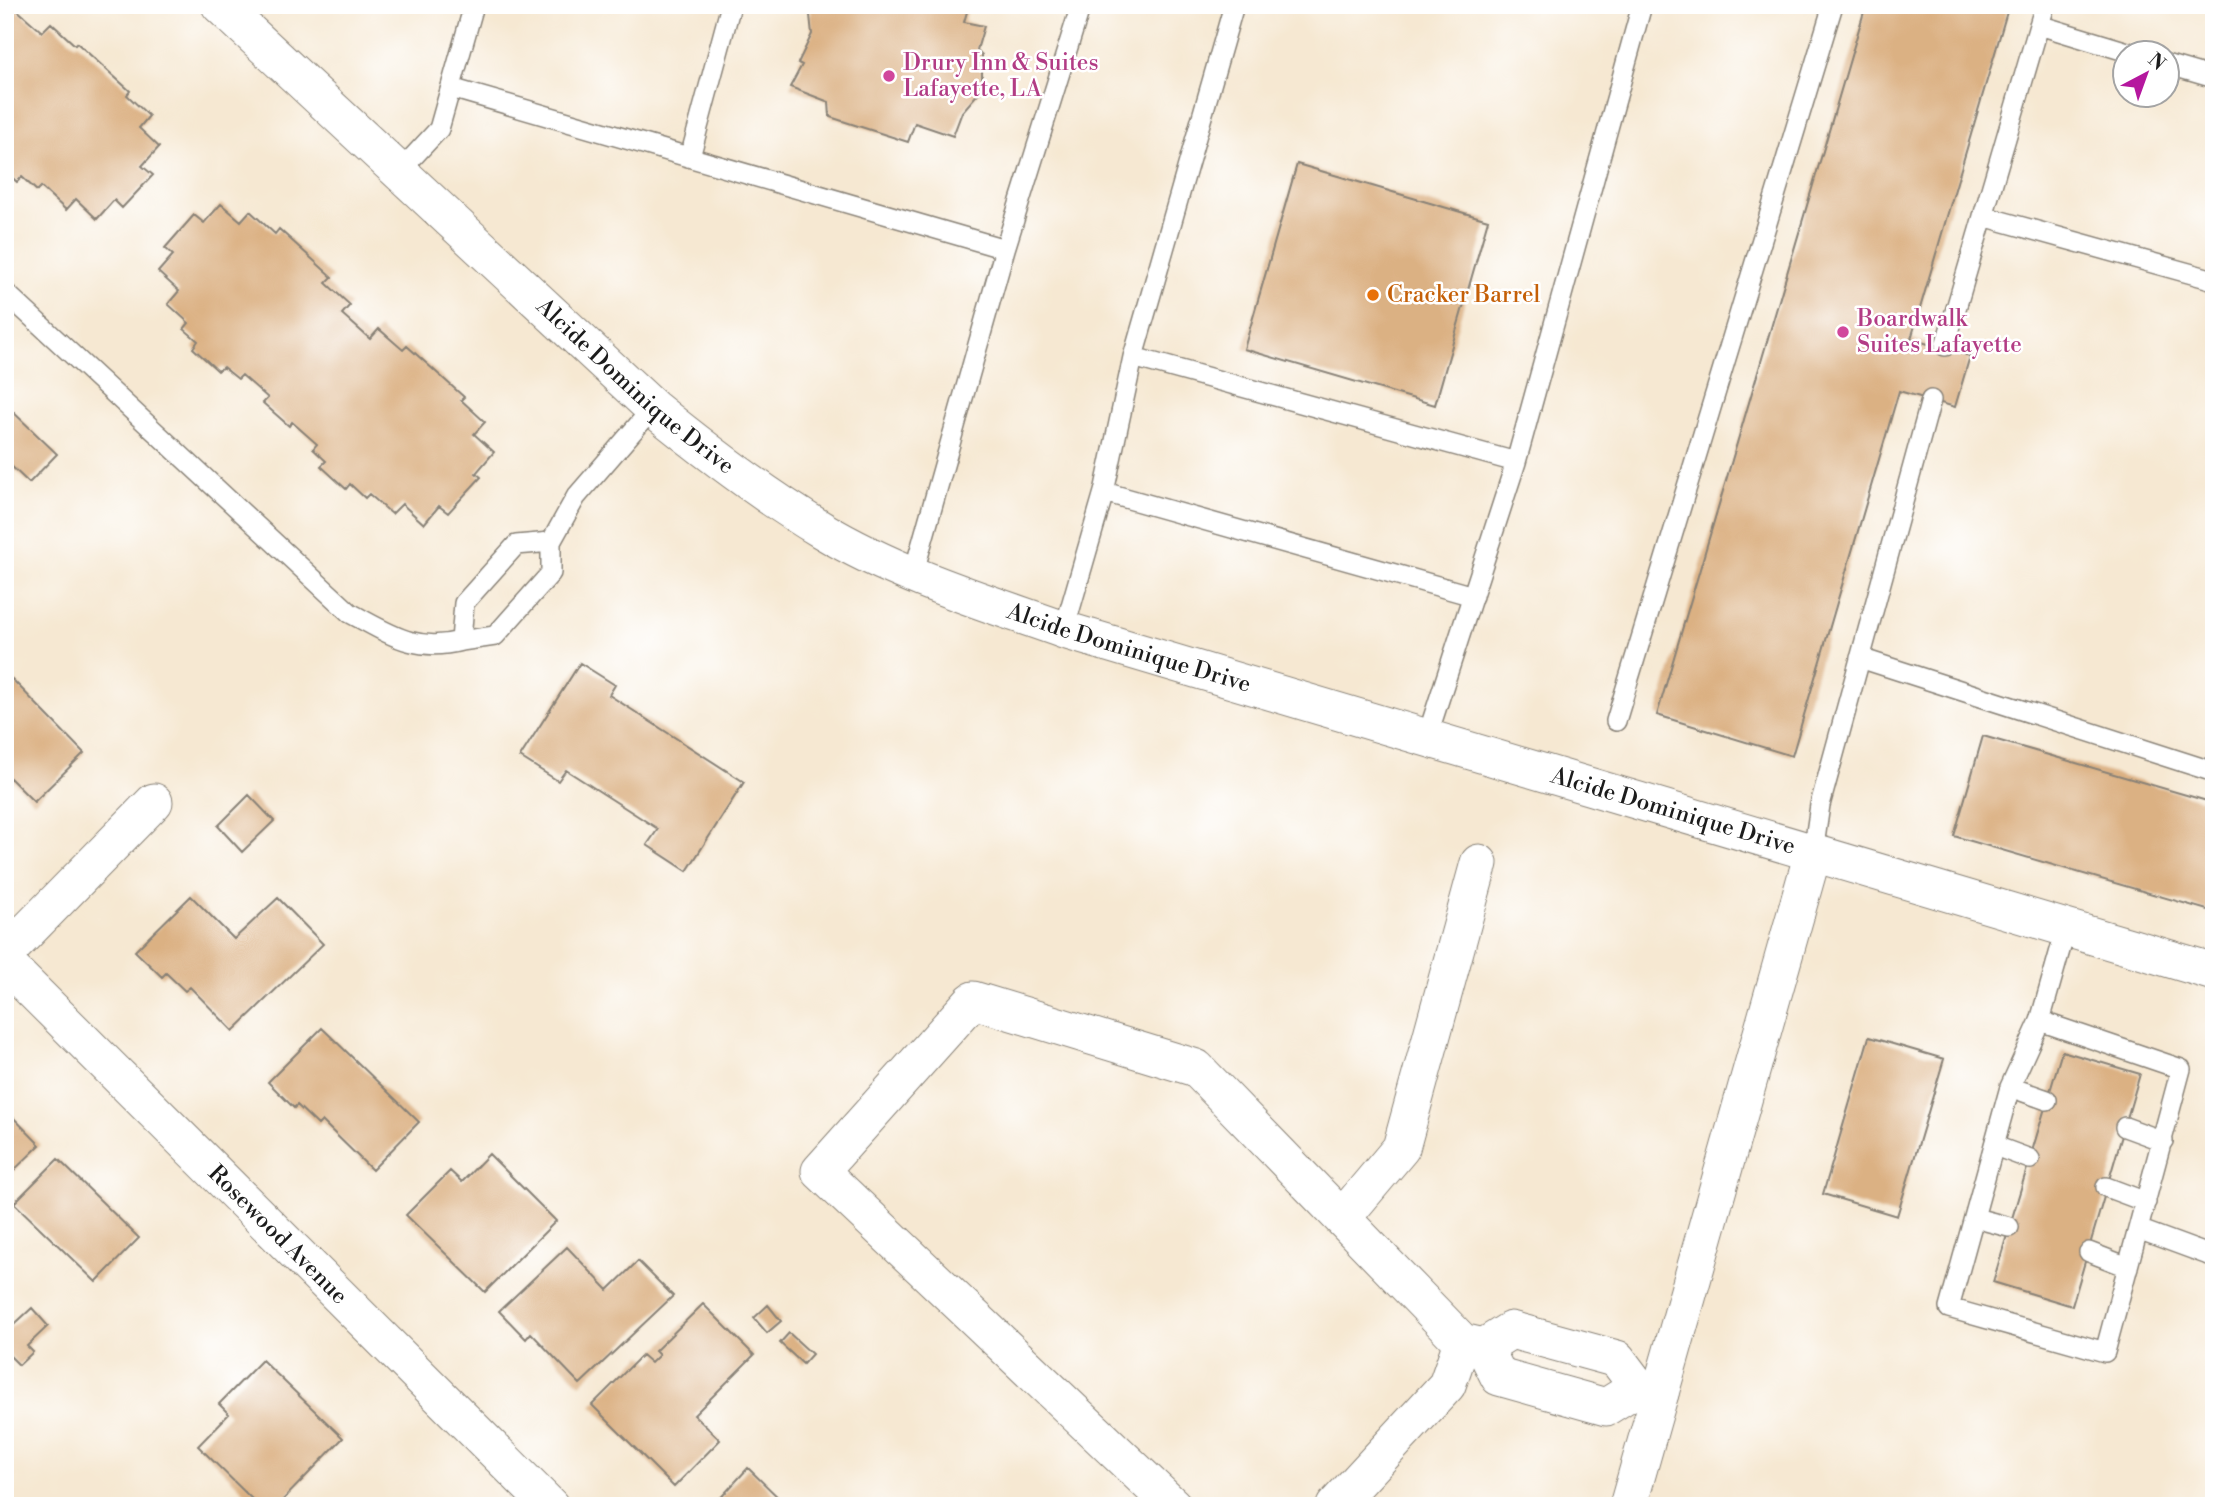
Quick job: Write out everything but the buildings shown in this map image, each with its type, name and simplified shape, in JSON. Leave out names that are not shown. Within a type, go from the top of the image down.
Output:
[{"type":"street","name":"Alcide Dominique Drive","points":[[220,5],[653,408],[718,461],[823,531],[913,575],[1064,630],[1426,740],[2214,972]]},
{"type":"street","points":[[5,954],[154,802]]},
{"type":"street","points":[[1628,1506],[1649,1390],[1813,853]]},
{"type":"street","points":[[1343,1217],[1401,1148],[1479,863]]},
{"type":"street","name":"Rosewood Avenue","points":[[5,963],[550,1506]]},
{"type":"street","points":[[1173,1506],[820,1171],[973,1000],[1196,1068],[1473,1344],[1499,1377],[1606,1407],[1649,1390]]},
{"type":"street","points":[[1335,1506],[1447,1385],[1473,1344],[1511,1330],[1557,1342],[1616,1359],[1649,1390]]},
{"type":"street","points":[[1547,1389],[1557,1342]]},
{"type":"lane","points":[[400,172],[439,130],[474,5]]},
{"type":"lane","points":[[690,158],[731,5]]},
{"type":"lane","points":[[913,575],[1005,249],[1081,5]]},
{"type":"lane","points":[[1064,630],[1104,492],[1133,358],[1234,5]]},
{"type":"lane","points":[[1426,740],[1516,462],[1642,5]]},
{"type":"lane","points":[[1616,721],[1833,5]]},
{"type":"lane","points":[[1945,346],[2045,5]]},
{"type":"lane","points":[[2039,25],[2110,47]]},
{"type":"lane","points":[[2180,68],[2214,78]]},
{"type":"lane","points":[[451,88],[1005,249]]},
{"type":"lane","points":[[1983,216],[2214,280]]},
{"type":"lane","points":[[5,292],[349,612],[405,642],[438,647],[461,640],[495,636],[551,573],[551,542],[576,497],[653,408]]},
{"type":"lane","points":[[1133,358],[1516,462]]},
{"type":"lane","points":[[1813,853],[1821,805],[1931,400]]},
{"type":"lane","points":[[1104,492],[1473,596]]},
{"type":"lane","points":[[461,640],[464,603],[516,545],[551,542]]},
{"type":"lane","points":[[1860,658],[2214,772]]},
{"type":"lane","points":[[2040,1021],[2180,1069],[2105,1352],[1949,1308],[2010,1087],[2040,1021],[2066,929]]},
{"type":"lane","points":[[2010,1087],[2047,1100]]},
{"type":"lane","points":[[2124,1127],[2163,1141]]},
{"type":"lane","points":[[1994,1146],[2030,1159]]},
{"type":"lane","points":[[2106,1187],[2146,1202]]},
{"type":"lane","points":[[1975,1218],[2009,1227]]},
{"type":"lane","points":[[2138,1229],[2214,1257]]},
{"type":"lane","points":[[2089,1252],[2128,1267]]},
{"type":"place","name":"Drury Inn & Suites Lafayette, LA","points":[[889,76]]},
{"type":"place","name":"Cracker Barrel","points":[[1373,295]]},
{"type":"place","name":"Boardwalk Suites Lafayette","points":[[1843,332]]}]
